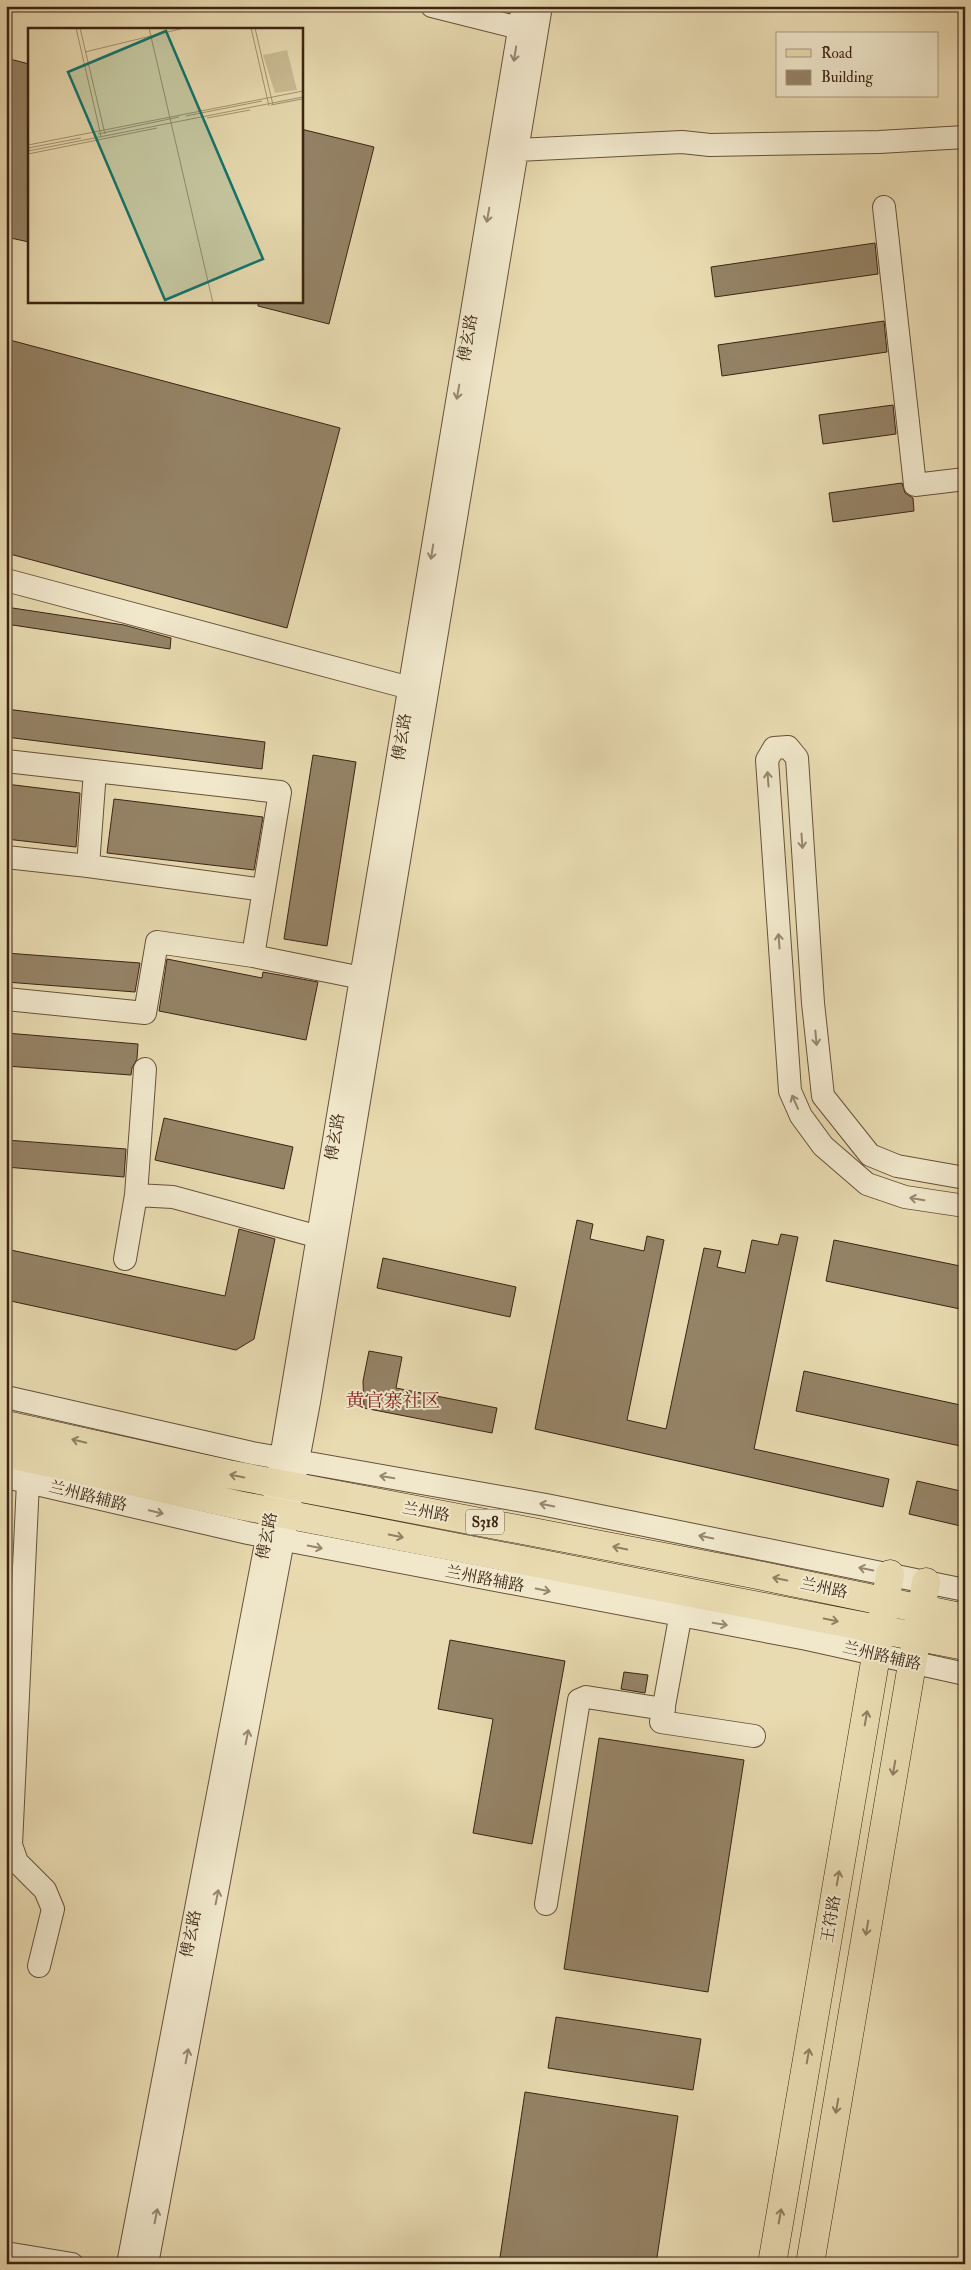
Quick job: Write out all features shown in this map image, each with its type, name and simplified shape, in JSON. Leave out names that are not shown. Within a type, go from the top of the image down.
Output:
[{"type":"main road","name":"兰州路","points":[[6,1425],[288,1473],[965,1618]]},
{"type":"main road","name":"兰州路","points":[[6,1453],[278,1526],[878,1642],[917,1636],[965,1646]]},
{"type":"main road","name":"王符路","points":[[772,2264],[890,1574]]},
{"type":"main road","points":[[810,2264],[926,1582]]},
{"type":"street","points":[[432,6],[521,12]]},
{"type":"street","name":"傅玄路","points":[[147,2264],[288,1473],[518,150],[541,6]]},
{"type":"street","name":"傅玄路","points":[[288,1473],[319,1237],[521,12]]},
{"type":"street","points":[[518,150],[682,142],[710,145],[879,142],[965,137]]},
{"type":"street","points":[[884,207],[915,484],[965,480]]},
{"type":"street","points":[[6,580],[410,688]]},
{"type":"street","points":[[965,1178],[897,1166],[870,1155],[823,1096],[813,1003],[797,758],[792,749],[783,746],[770,751],[767,760],[790,1091],[801,1116],[823,1146],[867,1184],[905,1197],[965,1206]]},
{"type":"street","points":[[6,761],[280,792],[253,956]]},
{"type":"street","points":[[88,866],[96,771]]},
{"type":"street","points":[[6,857],[264,890]]},
{"type":"street","points":[[6,999],[145,1013],[157,942],[253,956],[362,978]]},
{"type":"street","points":[[784,1003],[795,997],[808,998],[813,1003]]},
{"type":"street","points":[[125,1259],[136,1195],[145,1069]]},
{"type":"street","points":[[136,1195],[172,1197],[319,1237]]},
{"type":"street","points":[[6,1397],[177,1437],[288,1473],[546,1505],[965,1590]]},
{"type":"street","name":"兰州路辅路","points":[[6,1476],[28,1482],[278,1526]]},
{"type":"street","points":[[28,1482],[11,1845],[17,1862],[15,1868],[45,1890],[54,1909],[39,1966]]},
{"type":"street","name":"傅玄路","points":[[128,2264],[278,1526]]},
{"type":"street","points":[[682,1604],[661,1722],[754,1736]]},
{"type":"street","name":"兰州路辅路","points":[[878,1642],[912,1662],[965,1674]]},
{"type":"street","points":[[546,1904],[579,1700],[586,1697],[664,1709]]},
{"type":"street","points":[[6,2253],[72,2264]]},
{"type":"building","points":[[6,58],[28,64],[28,242],[6,237]]},
{"type":"building","points":[[302,129],[374,147],[329,324],[258,306],[258,302],[302,302]]},
{"type":"building","points":[[875,243],[878,274],[715,297],[711,267]]},
{"type":"building","points":[[884,321],[887,352],[722,376],[718,345]]},
{"type":"building","points":[[6,339],[340,428],[287,628],[6,553]]},
{"type":"building","points":[[893,405],[896,434],[823,444],[819,415]]},
{"type":"building","points":[[902,483],[905,493],[913,498],[914,511],[833,522],[829,493]]},
{"type":"building","points":[[6,607],[124,625],[171,638],[170,649],[6,624]]},
{"type":"building","points":[[6,709],[265,742],[262,769],[6,737]]},
{"type":"building","points":[[313,755],[356,762],[327,946],[284,939]]},
{"type":"building","points":[[6,784],[80,793],[76,847],[6,839]]},
{"type":"building","points":[[114,799],[263,817],[254,870],[107,853]]},
{"type":"building","points":[[6,953],[140,963],[135,992],[6,982]]},
{"type":"building","points":[[167,959],[262,978],[263,972],[318,982],[306,1040],[159,1011]]},
{"type":"building","points":[[6,1033],[138,1044],[137,1059],[132,1068],[131,1075],[6,1066]]},
{"type":"building","points":[[164,1118],[293,1147],[284,1189],[155,1160]]},
{"type":"building","points":[[6,1140],[126,1149],[124,1177],[6,1167]]},
{"type":"building","points":[[577,1220],[593,1224],[590,1239],[644,1251],[647,1236],[664,1240],[627,1420],[666,1429],[704,1248],[721,1251],[717,1267],[745,1273],[752,1240],[778,1245],[781,1234],[798,1237],[754,1449],[889,1479],[883,1507],[535,1429]]},
{"type":"building","points":[[239,1229],[275,1239],[254,1339],[236,1350],[6,1300],[6,1249],[225,1296]]},
{"type":"building","points":[[834,1240],[965,1267],[965,1310],[826,1281]]},
{"type":"building","points":[[383,1258],[516,1287],[510,1317],[377,1288]]},
{"type":"building","points":[[369,1351],[402,1357],[396,1388],[497,1408],[492,1433],[364,1408],[363,1381]]},
{"type":"building","points":[[804,1371],[965,1406],[965,1447],[796,1411]]},
{"type":"building","points":[[917,1481],[965,1492],[965,1527],[909,1514]]},
{"type":"building","points":[[450,1640],[565,1661],[532,1844],[473,1833],[493,1719],[438,1709]]},
{"type":"building","points":[[624,1672],[648,1675],[645,1693],[621,1689]]},
{"type":"building","points":[[599,1738],[744,1760],[708,1992],[564,1969]]},
{"type":"building","points":[[556,2017],[701,2039],[693,2090],[548,2068]]},
{"type":"building","points":[[525,2092],[678,2116],[656,2264],[499,2264]]},
{"type":"district","name":"黄官寨社区","points":[[393,1401]]}]
